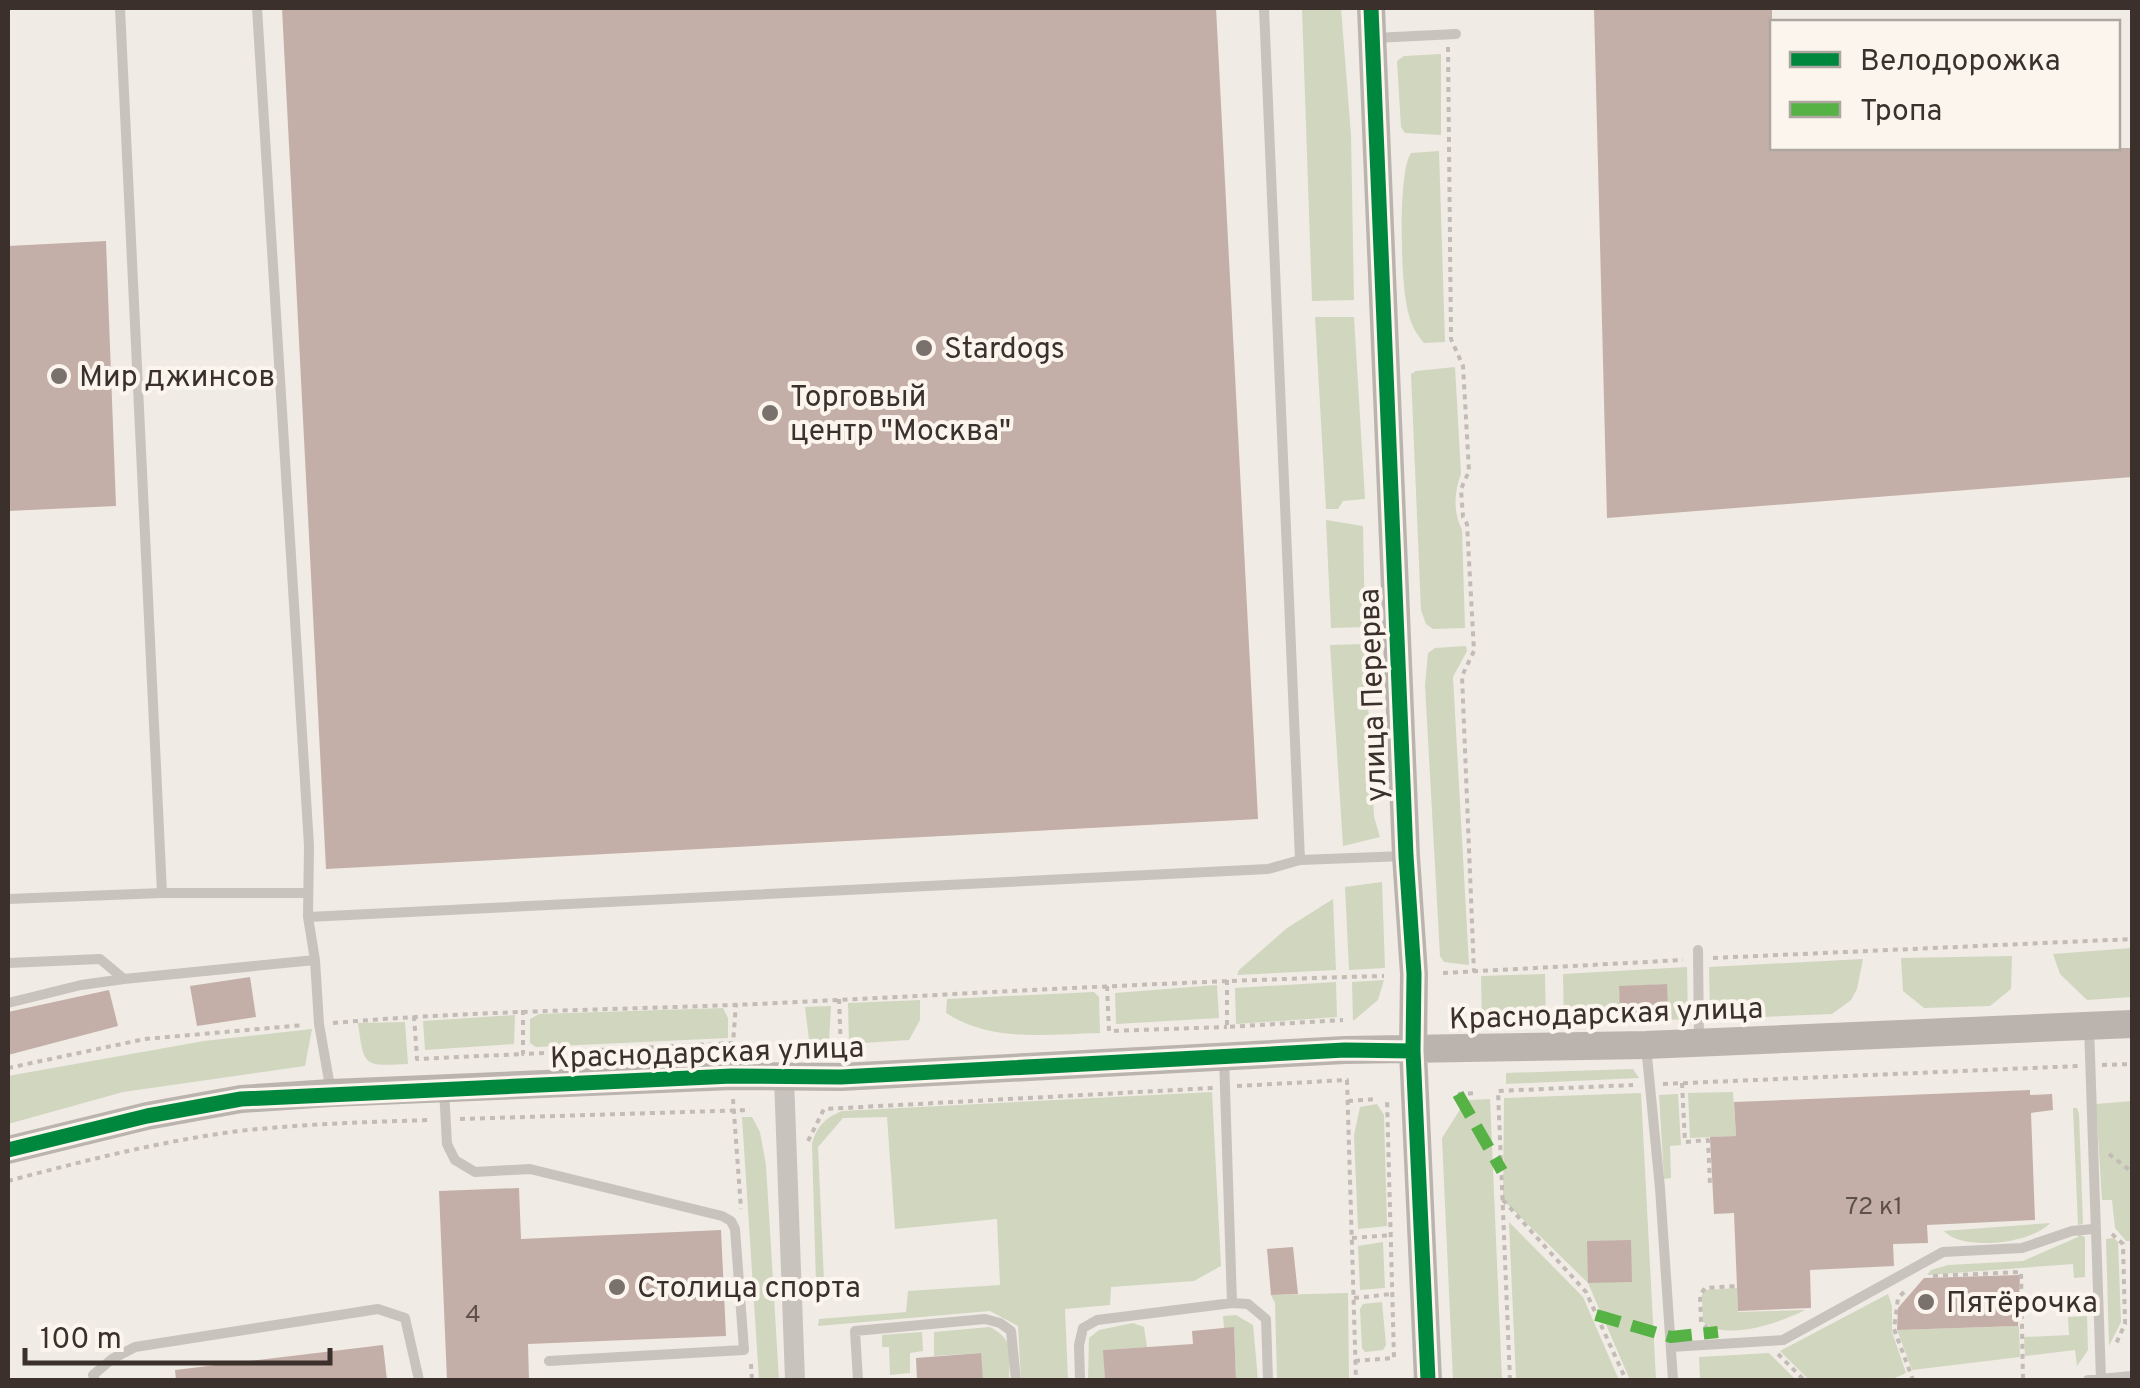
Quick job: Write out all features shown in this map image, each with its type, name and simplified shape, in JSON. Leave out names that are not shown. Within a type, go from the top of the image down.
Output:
[{"type":"street","name":"улица Перерва","points":[[1371,8],[1428,1380]]},
{"type":"street","name":"Краснодарская улица","points":[[8,1150],[147,1116],[241,1100],[331,1093],[732,1076],[784,1078],[1345,1050],[1646,1045],[2132,1024]]},
{"type":"street","points":[[784,1078],[795,1380]]},
{"type":"lane","points":[[120,8],[162,893]]},
{"type":"lane","points":[[256,8],[309,846],[306,893],[319,1024],[331,1093]]},
{"type":"lane","points":[[1264,8],[1300,860]]},
{"type":"lane","points":[[1372,38],[1452,34]]},
{"type":"lane","points":[[308,917],[1268,869],[1300,860],[1406,856]]},
{"type":"lane","points":[[8,898],[306,893]]},
{"type":"lane","points":[[1698,954],[1699,1043]]},
{"type":"lane","points":[[8,963],[100,958],[124,979]]},
{"type":"lane","points":[[8,1003],[124,979],[315,960]]},
{"type":"lane","points":[[2089,1025],[2094,1229],[2104,1379]]},
{"type":"lane","points":[[1646,1045],[1673,1380]]},
{"type":"lane","points":[[1224,1056],[1232,1303]]},
{"type":"lane","points":[[444,1088],[447,1144],[455,1160],[475,1172],[530,1168],[722,1216],[735,1229],[744,1350],[549,1362]]},
{"type":"lane","points":[[1671,1347],[1783,1340],[1943,1252],[2022,1248],[2072,1231],[2094,1229]]},
{"type":"lane","points":[[1080,1380],[1078,1345],[1083,1328],[1097,1320],[1232,1303],[1248,1304],[1266,1319],[1268,1380]]},
{"type":"lane","points":[[90,1379],[112,1359],[135,1347],[378,1309],[405,1318],[419,1380]]},
{"type":"lane","points":[[858,1380],[855,1332],[985,1319],[1010,1331],[1016,1380]]},
{"type":"lane","points":[[2088,1380],[2132,1376]]},
{"type":"path","points":[[1452,34],[1450,339],[1463,366],[1469,472],[1461,489],[1462,517],[1468,524],[1474,651],[1462,676],[1474,972]]},
{"type":"path","points":[[1443,972],[1698,954],[2132,939]]},
{"type":"path","points":[[8,1068],[145,1039],[414,1016],[1384,976]]},
{"type":"path","points":[[1227,980],[1227,1028]]},
{"type":"path","points":[[1107,986],[1109,1031],[1343,1020]]},
{"type":"path","points":[[839,999],[841,1051]]},
{"type":"path","points":[[414,1016],[417,1059],[734,1044],[736,1004]]},
{"type":"path","points":[[523,1010],[523,1054]]},
{"type":"path","points":[[1664,1084],[2132,1064]]},
{"type":"path","points":[[808,1140],[824,1108],[1347,1080],[1356,1380]]},
{"type":"path","points":[[1682,1083],[1685,1142],[1708,1140],[1710,1185]]},
{"type":"path","points":[[1510,1380],[1498,1091],[1646,1084]]},
{"type":"path","points":[[1458,1094],[1476,1093]]},
{"type":"path","points":[[1356,1362],[1394,1358],[1387,1098]]},
{"type":"path","points":[[1348,1102],[1378,1099]]},
{"type":"path","points":[[733,1100],[734,1111]]},
{"type":"path","points":[[8,1181],[88,1160],[236,1132],[321,1123],[750,1110]]},
{"type":"path","points":[[2091,1140],[2132,1172]]},
{"type":"path","points":[[1503,1200],[1586,1292],[1626,1380]]},
{"type":"path","points":[[2094,1229],[2116,1234],[2123,1244],[2125,1324],[2104,1379]]},
{"type":"path","points":[[1352,1238],[1392,1234]]},
{"type":"path","points":[[2123,1244],[2132,1244]]},
{"type":"path","points":[[1922,1277],[2021,1272],[2023,1380]]},
{"type":"path","points":[[1718,1332],[1701,1322],[1700,1295],[1705,1288],[1737,1286]]},
{"type":"path","points":[[1910,1287],[1898,1298],[1894,1329],[1913,1380]]},
{"type":"path","points":[[1354,1298],[1392,1294]]},
{"type":"path","points":[[2125,1324],[2132,1323]]},
{"type":"green space","points":[[1302,8],[1341,8],[1351,135],[1354,300],[1312,301]]},
{"type":"green space","points":[[1441,54],[1441,135],[1405,133],[1401,127],[1397,61],[1404,56]]},
{"type":"green space","points":[[1439,151],[1445,342],[1424,343],[1412,323],[1406,301],[1402,201],[1411,153]]},
{"type":"green space","points":[[1315,317],[1354,317],[1365,499],[1343,501],[1338,509],[1326,509]]},
{"type":"green space","points":[[1455,367],[1461,474],[1456,502],[1462,530],[1465,628],[1433,629],[1426,624],[1421,610],[1411,374]]},
{"type":"green space","points":[[1326,520],[1363,526],[1365,627],[1331,628]]},
{"type":"green space","points":[[1365,644],[1374,817],[1380,837],[1343,846],[1330,645]]},
{"type":"green space","points":[[1466,646],[1453,677],[1469,965],[1444,962],[1440,956],[1425,685],[1428,653],[1435,648]]},
{"type":"green space","points":[[1382,882],[1385,968],[1349,970],[1345,887]]},
{"type":"green space","points":[[1333,899],[1336,970],[1237,975],[1287,928]]},
{"type":"green space","points":[[2132,948],[2132,997],[2087,1000],[2060,974],[2053,954]]},
{"type":"green space","points":[[2012,956],[2011,989],[1990,1006],[1924,1008],[1903,991],[1901,958]]},
{"type":"green space","points":[[1863,959],[1851,1000],[1832,1014],[1717,1019],[1710,1012],[1709,967]]},
{"type":"green space","points":[[1687,967],[1688,1019],[1564,1024],[1563,974]],"holes":[[[1666,984],[1667,1010],[1621,1012],[1619,987]]]},
{"type":"green space","points":[[1545,974],[1546,1025],[1508,1026],[1482,1021],[1481,976]]},
{"type":"green space","points":[[1384,980],[1378,1000],[1353,1021],[1352,982]]},
{"type":"green space","points":[[1336,982],[1337,1017],[1236,1024],[1235,988]]},
{"type":"green space","points":[[1217,985],[1219,1018],[1116,1024],[1115,993]]},
{"type":"green space","points":[[1094,992],[1099,997],[1100,1033],[1001,1033],[964,1023],[946,1013],[947,999]]},
{"type":"green space","points":[[920,1000],[920,1020],[909,1040],[849,1044],[848,1003]]},
{"type":"green space","points":[[831,1006],[829,1041],[809,1040],[805,1007]]},
{"type":"green space","points":[[723,1008],[728,1018],[728,1038],[536,1047],[530,1043],[530,1019],[539,1014]]},
{"type":"green space","points":[[515,1015],[514,1044],[425,1050],[423,1021]]},
{"type":"green space","points":[[405,1022],[408,1064],[369,1061],[362,1049],[358,1023]]},
{"type":"green space","points":[[312,1029],[305,1066],[123,1092],[8,1124],[8,1076],[204,1041]]},
{"type":"green space","points":[[1633,1069],[1639,1078],[1506,1084],[1506,1073]]},
{"type":"green space","points":[[1212,1092],[1221,1266],[1194,1281],[1111,1287],[1110,1305],[1065,1309],[1068,1380],[1021,1380],[1018,1326],[990,1311],[818,1326],[819,1319],[906,1312],[908,1291],[1000,1285],[997,1219],[895,1229],[887,1117],[843,1118],[818,1147],[824,1282],[816,1283],[812,1144],[819,1127],[831,1117],[842,1111]]},
{"type":"green space","points":[[1733,1092],[1736,1136],[1690,1138],[1688,1093]]},
{"type":"green space","points":[[1641,1093],[1656,1380],[1630,1380],[1588,1283],[1503,1200],[1504,1098]]},
{"type":"green space","points":[[1678,1094],[1681,1145],[1670,1146],[1671,1178],[1664,1179],[1659,1095]]},
{"type":"green space","points":[[1490,1099],[1502,1380],[1453,1380],[1442,1138],[1466,1100]]},
{"type":"green space","points":[[2132,1101],[2132,1241],[2126,1241],[2115,1228],[2112,1200],[2102,1200],[2096,1104]]},
{"type":"green space","points":[[1377,1104],[1384,1115],[1387,1226],[1358,1229],[1354,1135],[1360,1107]]},
{"type":"green space","points":[[2073,1108],[2079,1114],[2083,1224],[2078,1225]]},
{"type":"green space","points":[[742,1117],[752,1117],[760,1132],[766,1165],[779,1380],[759,1380]]},
{"type":"green space","points":[[1509,1222],[1583,1297],[1619,1380],[1516,1380]]},
{"type":"green space","points":[[2050,1223],[2029,1236],[1998,1242],[1966,1241],[1944,1231]]},
{"type":"green space","points":[[2078,1234],[2085,1237],[2085,1277],[2074,1278],[2073,1264],[1927,1275],[1948,1265],[2023,1261]]},
{"type":"green space","points":[[2106,1239],[2118,1242],[2121,1322],[2109,1346]]},
{"type":"green space","points":[[1383,1242],[1385,1288],[1360,1290],[1358,1246]]},
{"type":"green space","points":[[1737,1288],[1738,1312],[1805,1310],[1739,1330],[1713,1328],[1703,1322],[1705,1290]]},
{"type":"green space","points":[[1348,1293],[1349,1380],[1277,1380],[1275,1303],[1271,1295]]},
{"type":"green space","points":[[1888,1294],[1892,1332],[1906,1373],[1890,1380],[1809,1380],[1780,1351]]},
{"type":"green space","points":[[1382,1302],[1386,1345],[1383,1350],[1365,1352],[1360,1309],[1363,1304]]},
{"type":"green space","points":[[1236,1315],[1253,1325],[1258,1380],[1236,1380],[1234,1328],[1224,1328],[1223,1316]]},
{"type":"green space","points":[[2087,1316],[2088,1350],[2077,1366],[2075,1350],[2025,1356],[2024,1337],[2069,1335],[2068,1317]]},
{"type":"green space","points":[[1133,1323],[1144,1327],[1147,1347],[1104,1350],[1105,1380],[1088,1380],[1089,1338],[1099,1330]]},
{"type":"green space","points":[[2019,1326],[2020,1357],[1912,1370],[1897,1330]]},
{"type":"green space","points":[[990,1327],[1007,1343],[1009,1380],[983,1380],[980,1353],[934,1356],[934,1332]]},
{"type":"green space","points":[[922,1332],[923,1351],[910,1353],[910,1373],[890,1375],[889,1347],[882,1347],[882,1335]]},
{"type":"green space","points":[[1769,1353],[1796,1380],[1700,1380],[1699,1357]]},
{"type":"building","name":"Торговый центр \"Москва\"","points":[[282,8],[1216,8],[1258,819],[326,869]]},
{"type":"building","points":[[1594,8],[1772,8],[1770,150],[2132,148],[2132,477],[1607,518]]},
{"type":"building","name":"Мир джинсов","points":[[106,241],[116,506],[8,511],[8,246]]},
{"type":"building","points":[[250,977],[256,1017],[197,1026],[190,986]]},
{"type":"building","points":[[1667,984],[1668,1010],[1620,1013],[1619,986]]},
{"type":"building","points":[[109,990],[118,1026],[8,1055],[8,1012]]},
{"type":"building","points":[[2030,1090],[2030,1095],[2052,1094],[2053,1110],[2031,1113],[2035,1220],[1927,1225],[1928,1243],[1893,1244],[1894,1266],[1810,1270],[1811,1308],[1738,1311],[1734,1213],[1714,1214],[1710,1137],[1736,1136],[1734,1102]]},
{"type":"building","points":[[519,1188],[521,1239],[721,1230],[726,1336],[528,1344],[529,1380],[447,1380],[439,1191]]},
{"type":"building","points":[[1631,1240],[1632,1282],[1588,1283],[1587,1241]]},
{"type":"building","points":[[1293,1247],[1298,1294],[1271,1295],[1267,1249]]},
{"type":"building","points":[[2020,1275],[2018,1326],[1897,1330],[1898,1308],[1924,1278]]},
{"type":"building","points":[[1234,1327],[1236,1380],[1105,1380],[1103,1350],[1193,1344],[1192,1331]]},
{"type":"building","points":[[383,1345],[387,1380],[176,1380],[175,1370]]},
{"type":"building","points":[[981,1353],[983,1380],[917,1380],[916,1358]]},
{"type":"marked path","points":[[1458,1094],[1502,1171]]},
{"type":"marked path","points":[[1596,1315],[1671,1337],[1718,1332]]},
{"type":"cycle path","points":[[1371,8],[1428,1380]]},
{"type":"cycle path","points":[[8,1150],[147,1116],[241,1099],[732,1076],[841,1077],[1345,1050],[1413,1051]]},
{"type":"place","name":"Stardogs","points":[[924,348]]},
{"type":"place","name":"Мир джинсов","points":[[59,376]]},
{"type":"place","name":"Торговый центр \"Москва\"","points":[[770,413]]},
{"type":"place","name":"Столица спорта","points":[[617,1287]]},
{"type":"place","name":"Пятёрочка","points":[[1926,1302]]}]
